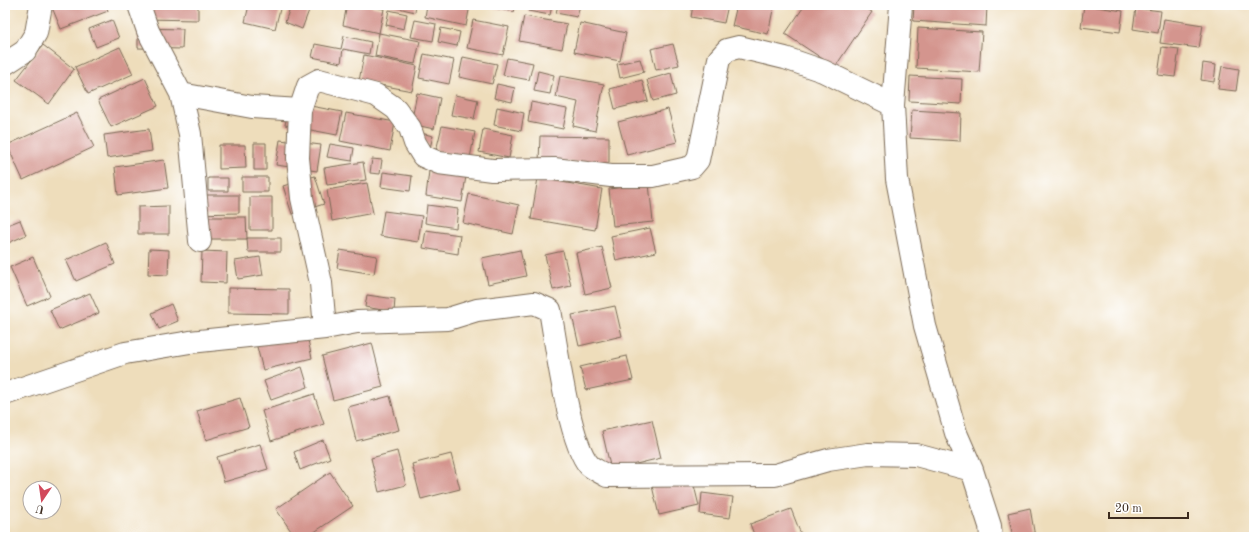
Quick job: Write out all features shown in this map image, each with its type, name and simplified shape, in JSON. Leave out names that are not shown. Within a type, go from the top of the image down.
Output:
[{"type":"street","points":[[5,64],[25,51],[36,33],[41,5]]},
{"type":"street","points":[[139,5],[148,31],[182,94],[190,134],[200,241]]},
{"type":"street","points":[[901,5],[893,104],[897,179],[925,326],[956,433],[972,470],[990,526],[991,537]]},
{"type":"street","points":[[325,328],[321,283],[302,198],[298,158],[300,110],[308,86],[319,80],[376,95],[396,109],[410,128],[415,143],[423,156],[432,161],[492,170],[554,169],[612,176],[653,176],[692,167],[698,160],[719,59],[727,50],[739,46],[785,58],[823,71],[893,104]]},
{"type":"street","points":[[182,94],[252,107],[300,110]]},
{"type":"street","points":[[5,394],[125,354],[190,342],[325,328],[356,322],[448,319],[477,310],[534,303],[550,310],[565,392],[576,440],[589,464],[607,476],[775,475],[828,460],[868,454],[916,455],[972,470]]},
{"type":"building","points":[[51,5],[106,5],[108,11],[61,29]]},
{"type":"building","points":[[145,5],[198,5],[198,20],[144,19]]},
{"type":"building","points":[[249,5],[281,5],[275,29],[245,22]]},
{"type":"building","points":[[291,5],[311,5],[302,29],[285,22]]},
{"type":"building","points":[[347,5],[366,5],[384,9],[379,33],[343,25]]},
{"type":"building","points":[[386,5],[416,5],[415,12]]},
{"type":"building","points":[[427,5],[470,5],[466,26],[425,17]]},
{"type":"building","points":[[481,5],[516,5],[514,12]]},
{"type":"building","points":[[529,5],[552,5],[550,15],[528,11]]},
{"type":"building","points":[[558,5],[580,5],[577,17],[556,13]]},
{"type":"building","points":[[693,5],[728,5],[724,23],[691,17]]},
{"type":"building","points":[[737,5],[774,5],[768,34],[732,26]]},
{"type":"building","points":[[805,5],[861,5],[872,12],[835,67],[785,34]]},
{"type":"building","points":[[914,5],[987,5],[986,26],[913,21]]},
{"type":"building","points":[[1084,5],[1123,11],[1120,32],[1081,27]]},
{"type":"building","points":[[1136,8],[1161,11],[1158,33],[1133,29]]},
{"type":"building","points":[[389,10],[407,14],[404,29],[386,25]]},
{"type":"building","points":[[524,16],[567,24],[562,49],[519,41]]},
{"type":"building","points":[[1164,19],[1203,25],[1199,48],[1160,43]]},
{"type":"building","points":[[112,20],[119,38],[96,47],[89,29]]},
{"type":"building","points":[[415,20],[436,24],[433,41],[411,37]]},
{"type":"building","points":[[473,20],[509,27],[503,55],[467,48]]},
{"type":"building","points":[[580,23],[626,33],[620,61],[574,52]]},
{"type":"building","points":[[138,28],[183,29],[182,49],[138,48]]},
{"type":"building","points":[[441,28],[460,32],[457,46],[438,42]]},
{"type":"building","points":[[918,28],[982,32],[979,72],[916,68]]},
{"type":"building","points":[[379,33],[420,41],[415,64],[375,56]]},
{"type":"building","points":[[344,36],[371,42],[369,54],[343,49],[341,63],[312,57],[315,44],[341,49]]},
{"type":"building","points":[[673,44],[679,65],[656,70],[651,49]]},
{"type":"building","points":[[43,45],[74,69],[49,104],[16,80]]},
{"type":"building","points":[[120,47],[133,74],[88,94],[75,67]]},
{"type":"building","points":[[1162,47],[1179,49],[1175,77],[1158,75]]},
{"type":"building","points":[[424,54],[454,60],[449,84],[419,78]]},
{"type":"building","points":[[364,55],[417,66],[412,91],[359,81]]},
{"type":"building","points":[[463,57],[497,64],[492,84],[459,77]]},
{"type":"building","points":[[507,58],[533,63],[529,80],[503,75]]},
{"type":"building","points":[[640,59],[644,72],[620,78],[617,64]]},
{"type":"building","points":[[1203,63],[1216,65],[1214,82],[1201,80]]},
{"type":"building","points":[[1222,66],[1239,69],[1236,91],[1218,89]]},
{"type":"building","points":[[538,71],[554,75],[550,94],[534,91]]},
{"type":"building","points":[[671,73],[676,95],[653,101],[647,80]]},
{"type":"building","points":[[560,76],[604,84],[595,131],[573,126],[578,102],[556,97]]},
{"type":"building","points":[[910,76],[962,79],[961,104],[909,101]]},
{"type":"building","points":[[145,78],[158,106],[111,127],[98,100]]},
{"type":"building","points":[[642,80],[648,101],[615,109],[610,89]]},
{"type":"building","points":[[497,84],[515,88],[512,102],[494,98]]},
{"type":"building","points":[[417,93],[440,98],[434,129],[411,124]]},
{"type":"building","points":[[455,95],[478,100],[474,119],[451,115]]},
{"type":"building","points":[[290,102],[342,112],[337,135],[285,125]]},
{"type":"building","points":[[531,102],[567,109],[563,129],[528,122]]},
{"type":"building","points":[[497,107],[524,113],[521,131],[494,125]]},
{"type":"building","points":[[668,109],[677,142],[627,155],[618,122]]},
{"type":"building","points":[[912,110],[961,113],[960,141],[910,138]]},
{"type":"building","points":[[77,113],[94,147],[23,180],[7,145]]},
{"type":"building","points":[[346,113],[395,122],[390,151],[340,141]]},
{"type":"building","points":[[442,126],[475,132],[470,158],[436,151]]},
{"type":"building","points":[[149,129],[152,151],[107,158],[104,135]]},
{"type":"building","points":[[483,129],[513,135],[509,158],[479,152]]},
{"type":"building","points":[[421,133],[433,136],[430,148]]},
{"type":"building","points":[[540,136],[609,137],[609,163],[539,162]]},
{"type":"building","points":[[280,140],[321,145],[317,171],[276,165]]},
{"type":"building","points":[[254,143],[266,143],[266,170],[254,170]]},
{"type":"building","points":[[330,144],[354,148],[352,161],[327,157]]},
{"type":"building","points":[[219,145],[245,145],[246,168],[219,169]]},
{"type":"building","points":[[372,159],[382,160],[380,174],[370,173]]},
{"type":"building","points":[[164,160],[168,188],[118,195],[115,167]]},
{"type":"building","points":[[363,162],[366,180],[327,185],[324,168]]},
{"type":"building","points":[[429,171],[466,176],[462,202],[426,196]]},
{"type":"building","points":[[383,172],[412,176],[410,191],[381,187]]},
{"type":"building","points":[[315,176],[324,204],[292,214],[283,186]]},
{"type":"building","points":[[242,177],[268,177],[268,192],[242,192]]},
{"type":"building","points":[[208,178],[228,178],[228,191],[208,191]]},
{"type":"building","points":[[538,178],[602,189],[595,230],[531,219]]},
{"type":"building","points":[[367,183],[373,213],[332,221],[327,190]]},
{"type":"building","points":[[649,184],[653,222],[613,226],[609,189]]},
{"type":"building","points":[[469,194],[519,205],[513,234],[463,223]]},
{"type":"building","points":[[191,195],[239,195],[239,213],[192,214]]},
{"type":"building","points":[[250,197],[272,197],[272,230],[250,230]]},
{"type":"building","points":[[427,205],[458,209],[456,228],[425,223]]},
{"type":"building","points":[[169,206],[169,234],[138,234],[138,207]]},
{"type":"building","points":[[384,211],[422,216],[418,242],[380,236]]},
{"type":"building","points":[[191,217],[246,217],[247,239],[191,239]]},
{"type":"building","points":[[20,220],[26,235],[6,244],[5,226]]},
{"type":"building","points":[[650,228],[656,252],[616,261],[611,236]]},
{"type":"building","points":[[426,230],[460,235],[458,254],[423,248]]},
{"type":"building","points":[[247,238],[281,238],[281,252],[248,252]]},
{"type":"building","points":[[106,242],[115,264],[76,281],[66,260]]},
{"type":"building","points":[[602,247],[612,288],[585,294],[576,253]]},
{"type":"building","points":[[149,249],[169,250],[168,275],[148,274]]},
{"type":"building","points":[[340,250],[377,256],[374,274],[337,268]]},
{"type":"building","points":[[520,250],[526,276],[488,284],[482,258]]},
{"type":"building","points":[[202,251],[227,252],[226,283],[201,282]]},
{"type":"building","points":[[563,251],[571,286],[553,290],[545,255]]},
{"type":"building","points":[[33,257],[50,296],[27,306],[10,267]]},
{"type":"building","points":[[260,257],[263,275],[238,279],[235,261]]},
{"type":"building","points":[[228,288],[289,289],[289,314],[228,313]]},
{"type":"building","points":[[90,293],[99,313],[59,330],[50,310]]},
{"type":"building","points":[[367,295],[395,299],[394,312],[365,307]]},
{"type":"building","points":[[171,304],[178,321],[159,329],[152,313]]},
{"type":"building","points":[[615,306],[622,336],[579,346],[572,315]]},
{"type":"building","points":[[305,327],[312,358],[263,370],[255,339]]},
{"type":"building","points":[[372,343],[383,387],[333,400],[322,356]]},
{"type":"building","points":[[627,356],[633,380],[586,390],[580,367]]},
{"type":"building","points":[[302,367],[308,387],[271,400],[264,381]]},
{"type":"building","points":[[314,394],[324,424],[271,441],[262,411]]},
{"type":"building","points":[[390,396],[399,430],[356,441],[348,407]]},
{"type":"building","points":[[240,398],[249,427],[206,440],[197,411]]},
{"type":"building","points":[[652,420],[661,458],[611,470],[602,431]]},
{"type":"building","points":[[323,440],[330,458],[300,470],[294,452]]},
{"type":"building","points":[[260,444],[268,469],[224,482],[217,457]]},
{"type":"building","points":[[397,451],[406,485],[379,492],[371,458]]},
{"type":"building","points":[[451,454],[460,489],[421,499],[412,464]]},
{"type":"building","points":[[330,472],[353,506],[307,537],[295,537],[276,509]]},
{"type":"building","points":[[692,477],[699,506],[659,515],[652,486]]},
{"type":"building","points":[[702,493],[733,497],[730,518],[700,514]]},
{"type":"building","points":[[1030,508],[1035,537],[1013,537],[1008,513]]},
{"type":"building","points":[[791,509],[802,537],[755,537],[750,524]]}]
